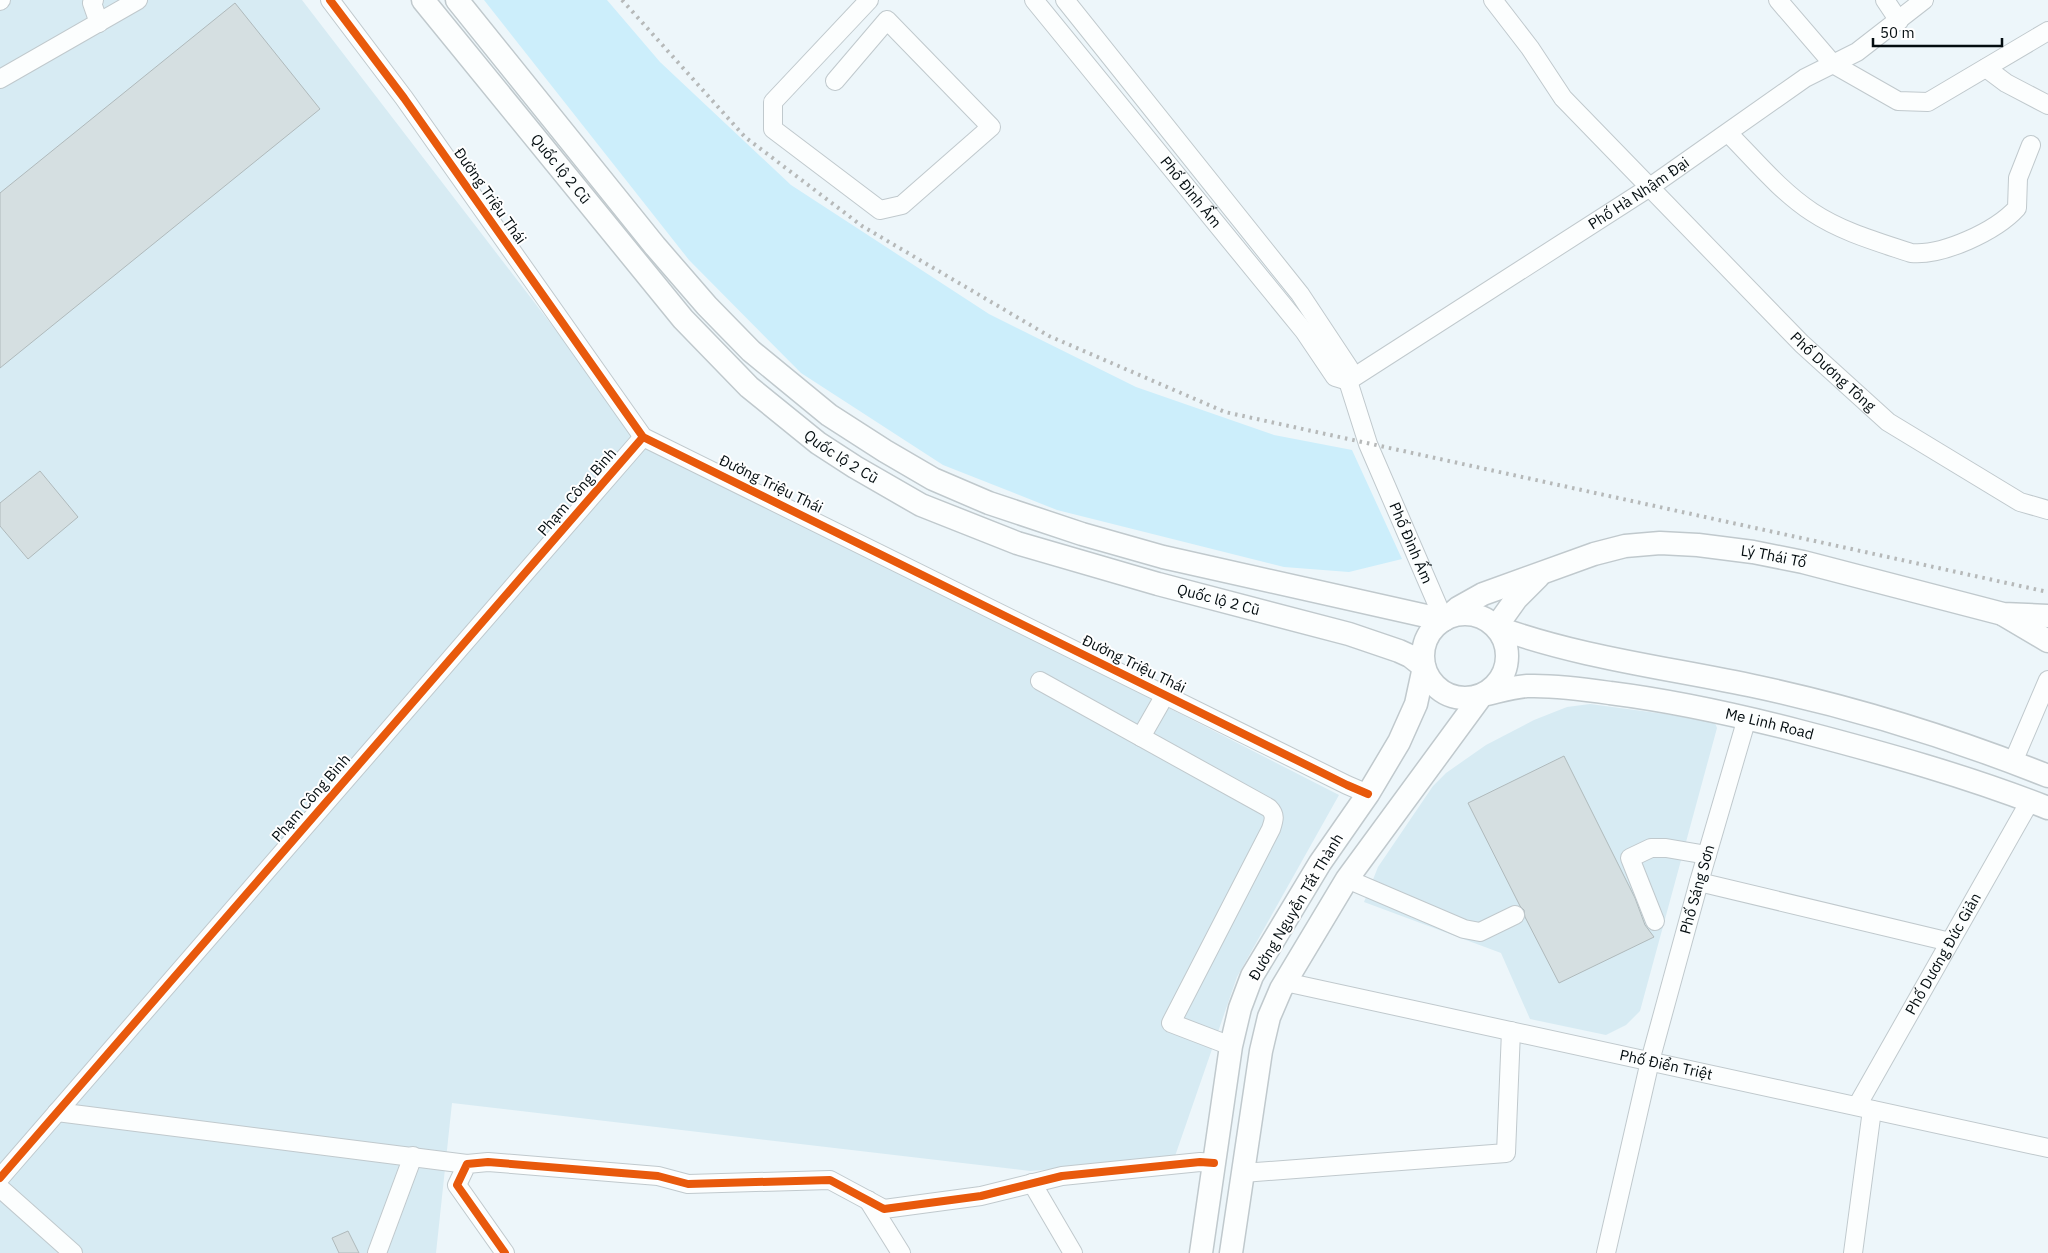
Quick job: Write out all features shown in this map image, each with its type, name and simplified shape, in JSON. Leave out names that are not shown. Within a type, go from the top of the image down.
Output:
[{"type":"main road","name":"Quốc lộ 2 Cũ","points":[[423,0],[683,319],[749,387],[818,443],[921,505],[999,537],[1130,576],[1368,640],[1405,653],[1424,667]]},
{"type":"main road","name":"Quốc lộ 2 Cũ","points":[[457,0],[655,246],[707,306],[751,351],[829,415],[885,451],[932,479],[989,503],[1082,534],[1162,557],[1444,620]]},
{"type":"main road","name":"Lý Thái Tổ","points":[[1444,620],[1458,608],[1484,594],[1594,554],[1625,546],[1660,543],[1698,545],[1753,552],[1803,562],[2003,614],[2048,616]]},
{"type":"main road","name":"Lý Thái Tổ","points":[[1496,627],[1516,600],[1542,574]]},
{"type":"main road","name":"Lý Thái Tổ","points":[[2003,614],[2048,641]]},
{"type":"main road","points":[[1496,627],[1506,644],[1507,664],[1498,683],[1482,695],[1468,699],[1447,695],[1430,681],[1424,667],[1423,654],[1426,641],[1433,629],[1444,620],[1457,615],[1471,615],[1484,619],[1496,627],[1570,650],[1759,687],[1852,710],[2013,762],[2048,776]]},
{"type":"main road","name":"Đường Nguyễn Tất Thành","points":[[1201,1253],[1232,1046],[1240,1008],[1252,976],[1320,863],[1368,794],[1409,723],[1416,704],[1424,667]]},
{"type":"main road","name":"Me Linh Road","points":[[1482,695],[1527,686],[1568,688],[1660,700],[1747,718],[1921,764],[1988,785],[2039,805]]},
{"type":"main road","name":"Đường Nguyễn Tất Thành","points":[[1231,1253],[1269,1017],[1285,982],[1347,879],[1482,695]]},
{"type":"street","points":[[94,0],[92,3],[99,23]]},
{"type":"street","points":[[0,79],[138,0]]},
{"type":"street","name":"Đường Triệu Thái","points":[[330,0],[404,98],[644,437],[1368,794]]},
{"type":"street","points":[[835,81],[887,20],[991,127],[902,205],[880,210],[773,129],[774,102],[869,0]]},
{"type":"street","name":"Phố Đình Ấm","points":[[1034,0],[1304,331],[1335,377],[1348,381]]},
{"type":"street","name":"Phố Đình Ấm","points":[[1065,0],[1300,294],[1349,368],[1348,381],[1368,444],[1444,620]]},
{"type":"street","name":"Phố Dương Tông","points":[[1493,0],[1530,48],[1563,98],[1802,344],[1888,422],[2020,502],[2048,510]]},
{"type":"street","points":[[1778,0],[1833,64],[1898,100],[1928,102],[2048,31]]},
{"type":"street","points":[[1885,0],[1899,21]]},
{"type":"street","name":"Phố Hà Nhậm Đại","points":[[1348,381],[1650,188],[1805,78],[1857,52],[1924,0]]},
{"type":"street","points":[[1986,68],[2006,83],[2048,105]]},
{"type":"street","points":[[1728,133],[1786,190],[1812,212],[1854,233],[1911,253],[1921,254],[1985,233],[2010,216],[2017,208],[2018,178],[2030,144]]},
{"type":"street","name":"Phạm Công Bình","points":[[0,1178],[644,437]]},
{"type":"street","points":[[2013,762],[2048,680]]},
{"type":"street","points":[[1040,681],[1269,808],[1274,816],[1271,829],[1171,1023],[1232,1046]]},
{"type":"street","points":[[1141,737],[1165,695]]},
{"type":"street","name":"Phố Sáng Sơn","points":[[1606,1253],[1650,1061],[1699,882],[1747,718]]},
{"type":"street","name":"Phố Dương Đức Giản","points":[[1865,1108],[1950,942],[2039,805]]},
{"type":"street","points":[[1655,921],[1630,858],[1650,848],[1666,848],[1707,856]]},
{"type":"street","points":[[1347,879],[1464,930],[1480,932],[1515,914]]},
{"type":"street","points":[[1699,882],[1950,942]]},
{"type":"street","name":"Phố Điển Triệt","points":[[1285,982],[2048,1148]]},
{"type":"street","points":[[1243,1173],[1506,1153],[1511,1031]]},
{"type":"street","points":[[1853,1253],[1865,1108]]},
{"type":"street","points":[[57,1112],[467,1164],[488,1162],[648,1176],[688,1184],[830,1180],[884,1209],[981,1196],[1062,1176],[1200,1162],[1214,1163]]},
{"type":"street","points":[[378,1253],[413,1156]]},
{"type":"street","points":[[467,1164],[457,1185],[505,1253]]},
{"type":"street","points":[[1032,1183],[1073,1253]]},
{"type":"street","points":[[0,1188],[73,1253]]},
{"type":"street","points":[[867,1200],[901,1253]]},
{"type":"shaded area","points":[[0,0],[302,0],[637,436],[1339,795],[1237,977],[1174,1159],[1030,1171],[452,1103],[436,1253],[0,1253]]},
{"type":"shaded area","points":[[484,0],[607,0],[660,62],[791,185],[989,314],[1136,387],[1274,435],[1352,450],[1402,559],[1349,572],[1284,567],[1057,510],[943,465],[801,373],[689,260]]},
{"type":"shaded area","points":[[1590,704],[1715,723],[1717,728],[1640,1011],[1626,1025],[1606,1035],[1530,1019],[1501,953],[1364,902],[1378,867],[1433,786],[1446,773],[1486,745],[1534,720],[1567,707]]},
{"type":"building","points":[[235,3],[320,109],[0,368],[0,193]]},
{"type":"building","points":[[40,471],[78,517],[28,559],[0,526],[0,503]]},
{"type":"building","points":[[1564,756],[1635,898],[1645,925],[1654,937],[1559,983],[1525,917],[1524,910],[1520,906],[1468,803]]},
{"type":"building","points":[[348,1231],[359,1253],[339,1253],[332,1238]]},
{"type":"railway","points":[[622,0],[745,137],[862,226],[1049,336],[1225,412],[2048,592]]},
{"type":"cycle path","points":[[330,0],[404,98],[643,437],[1368,794]]},
{"type":"cycle path","points":[[0,1178],[643,437]]},
{"type":"cycle path","points":[[505,1253],[457,1185],[467,1164],[488,1162],[658,1176],[688,1184],[830,1180],[884,1209],[981,1196],[1062,1176],[1200,1162],[1214,1163]]}]
